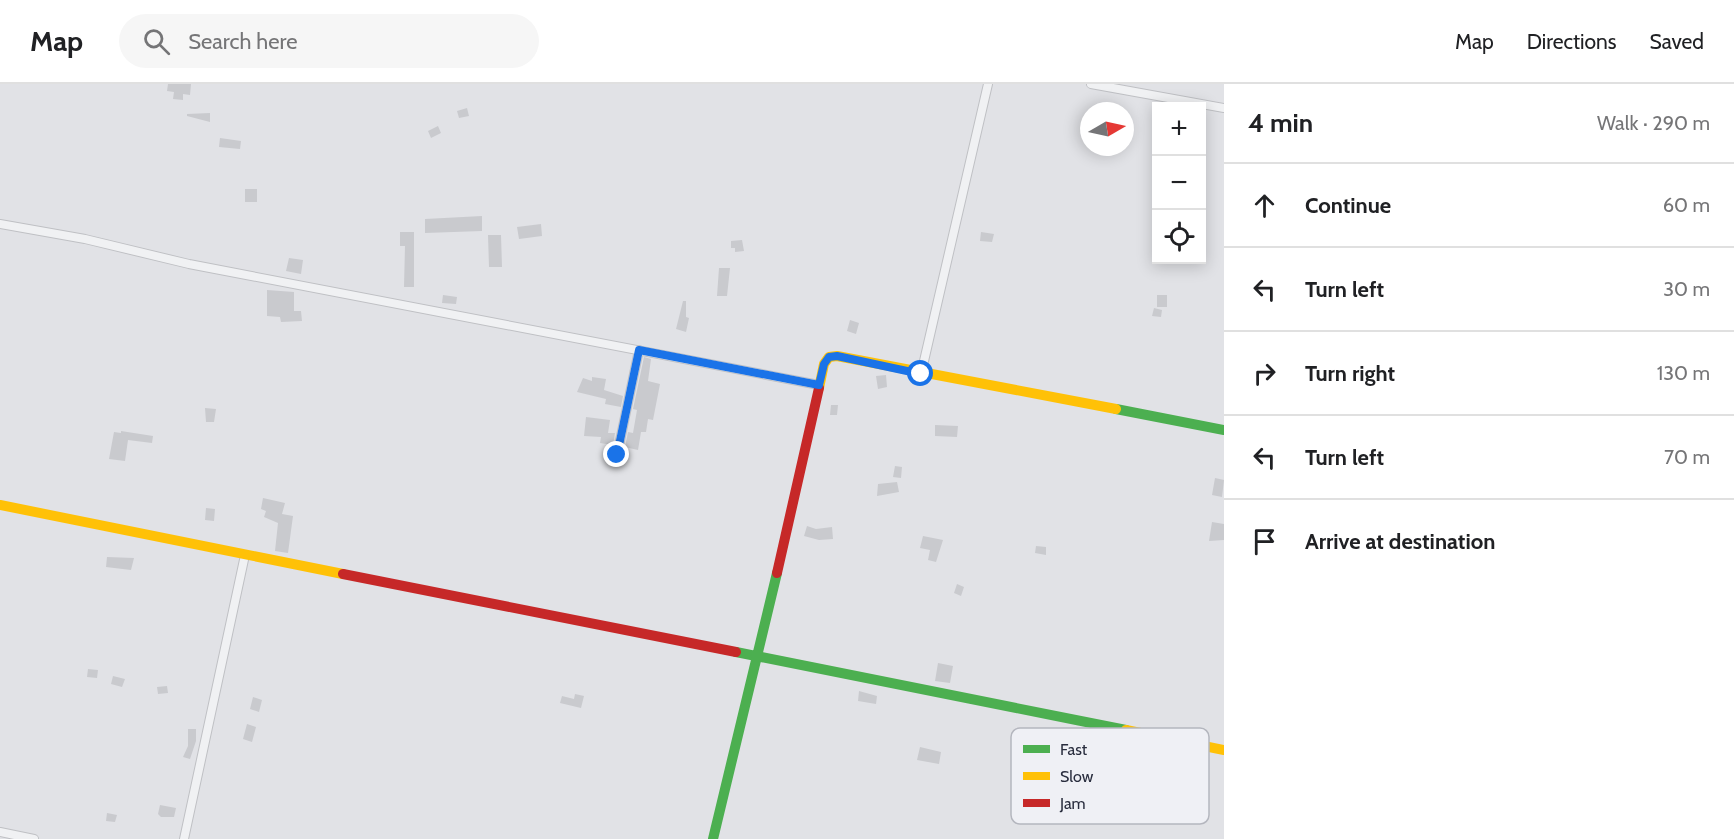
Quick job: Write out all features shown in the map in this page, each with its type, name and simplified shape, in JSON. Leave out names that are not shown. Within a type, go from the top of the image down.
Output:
[{"type":"street","points":[[921,374],[988,84]]},
{"type":"street","points":[[1091,84],[1224,108]]},
{"type":"street","points":[[0,224],[85,239],[189,264],[819,385]]},
{"type":"street","points":[[617,455],[639,350]]},
{"type":"street","points":[[713,839],[759,655],[824,364],[829,357],[837,356],[921,374],[1224,430]]},
{"type":"street","points":[[0,505],[1116,728]]},
{"type":"street","points":[[184,839],[244,555]]},
{"type":"street","points":[[1209,747],[1224,750]]},
{"type":"street","points":[[0,832],[34,839]]},
{"type":"building","points":[[168,84],[191,84],[190,95],[183,94],[183,100],[173,99],[174,92],[167,91]]},
{"type":"building","points":[[467,108],[469,116],[459,118],[457,111]]},
{"type":"building","points":[[210,113],[210,122],[187,116],[187,114]]},
{"type":"building","points":[[438,126],[441,133],[431,138],[428,131]]},
{"type":"building","points":[[220,138],[241,141],[240,149],[219,147]]},
{"type":"building","points":[[245,189],[257,189],[257,202],[245,202]]},
{"type":"building","points":[[482,216],[482,231],[425,233],[425,219]]},
{"type":"building","points":[[541,224],[542,236],[519,239],[517,227]]},
{"type":"building","points":[[400,232],[414,232],[414,287],[404,287],[405,246],[400,246]]},
{"type":"building","points":[[981,232],[994,234],[992,242],[980,241]]},
{"type":"building","points":[[488,235],[501,235],[502,267],[489,267]]},
{"type":"building","points":[[742,240],[744,251],[735,252],[735,248],[731,248],[731,241]]},
{"type":"building","points":[[289,258],[303,260],[301,274],[286,271]]},
{"type":"building","points":[[719,268],[730,268],[727,296],[717,296]]},
{"type":"building","points":[[267,290],[294,292],[294,311],[301,311],[302,321],[281,322],[280,317],[267,316]]},
{"type":"building","points":[[443,295],[457,297],[456,304],[442,303]]},
{"type":"building","points":[[1157,295],[1167,295],[1167,307],[1157,307]]},
{"type":"building","points":[[683,301],[686,301],[686,317],[689,318],[686,332],[676,329]]},
{"type":"building","points":[[1154,308],[1162,310],[1161,317],[1152,316]]},
{"type":"building","points":[[850,320],[859,323],[856,334],[847,331]]},
{"type":"building","points":[[644,357],[651,359],[648,381],[660,384],[653,420],[648,419],[646,432],[641,432],[638,450],[625,447],[628,432],[633,433],[637,410],[633,409]]},
{"type":"building","points":[[886,375],[887,387],[878,389],[876,376]]},
{"type":"building","points":[[592,377],[606,379],[604,390],[623,396],[621,407],[605,404],[606,399],[577,392],[583,378],[592,381]]},
{"type":"building","points":[[831,405],[838,405],[837,415],[830,415]]},
{"type":"building","points":[[205,408],[216,409],[214,422],[206,422]]},
{"type":"building","points":[[586,417],[610,420],[608,433],[615,433],[613,445],[600,443],[601,437],[584,436]]},
{"type":"building","points":[[935,425],[958,426],[957,437],[935,436]]},
{"type":"building","points":[[121,431],[153,436],[152,443],[128,440],[125,461],[109,459],[114,432],[121,433]]},
{"type":"building","points":[[895,466],[902,467],[901,478],[893,477]]},
{"type":"building","points":[[1215,478],[1224,480],[1222,497],[1212,495]]},
{"type":"building","points":[[897,482],[899,492],[877,496],[878,484]]},
{"type":"building","points":[[263,498],[285,503],[282,514],[293,516],[288,553],[275,551],[278,523],[264,517],[266,511],[261,509]]},
{"type":"building","points":[[206,508],[215,509],[214,521],[205,520]]},
{"type":"building","points":[[1212,522],[1224,524],[1224,540],[1209,541]]},
{"type":"building","points":[[807,526],[816,529],[832,527],[833,539],[819,540],[804,536]]},
{"type":"building","points":[[923,536],[943,540],[936,562],[928,560],[930,550],[920,548]]},
{"type":"building","points":[[1036,546],[1046,547],[1046,555],[1035,553]]},
{"type":"building","points":[[107,557],[134,558],[131,570],[106,567]]},
{"type":"building","points":[[957,584],[964,587],[961,596],[954,593]]},
{"type":"building","points":[[938,663],[953,666],[950,683],[935,681]]},
{"type":"building","points":[[88,669],[98,670],[97,678],[87,677]]},
{"type":"building","points":[[113,676],[125,679],[122,687],[111,684]]},
{"type":"building","points":[[167,686],[168,693],[158,694],[157,687]]},
{"type":"building","points":[[859,691],[877,696],[876,704],[858,701]]},
{"type":"building","points":[[575,694],[584,696],[581,708],[560,703],[562,696],[574,699]]},
{"type":"building","points":[[253,697],[262,700],[259,712],[250,709]]},
{"type":"building","points":[[247,724],[256,727],[252,742],[243,739]]},
{"type":"building","points":[[188,729],[196,729],[196,741],[190,759],[183,757],[188,746]]},
{"type":"building","points":[[920,747],[941,752],[939,764],[917,760]]},
{"type":"building","points":[[160,805],[176,808],[174,817],[161,817],[158,814]]},
{"type":"building","points":[[107,813],[117,815],[115,822],[106,821]]},
{"type":"traffic: fast","points":[[1116,409],[1224,430]]},
{"type":"traffic: fast","points":[[713,839],[777,573]]},
{"type":"traffic: fast","points":[[736,652],[1116,728]]},
{"type":"traffic: slow","points":[[819,388],[824,364],[829,357],[837,356],[1116,409]]},
{"type":"traffic: slow","points":[[0,505],[343,574]]},
{"type":"traffic: slow","points":[[1209,747],[1224,750]]},
{"type":"traffic: jam","points":[[777,573],[819,388]]},
{"type":"traffic: jam","points":[[343,574],[736,652]]},
{"type":"route","points":[[617,455],[639,350],[819,385],[824,364],[829,357],[837,356],[921,374]]}]
